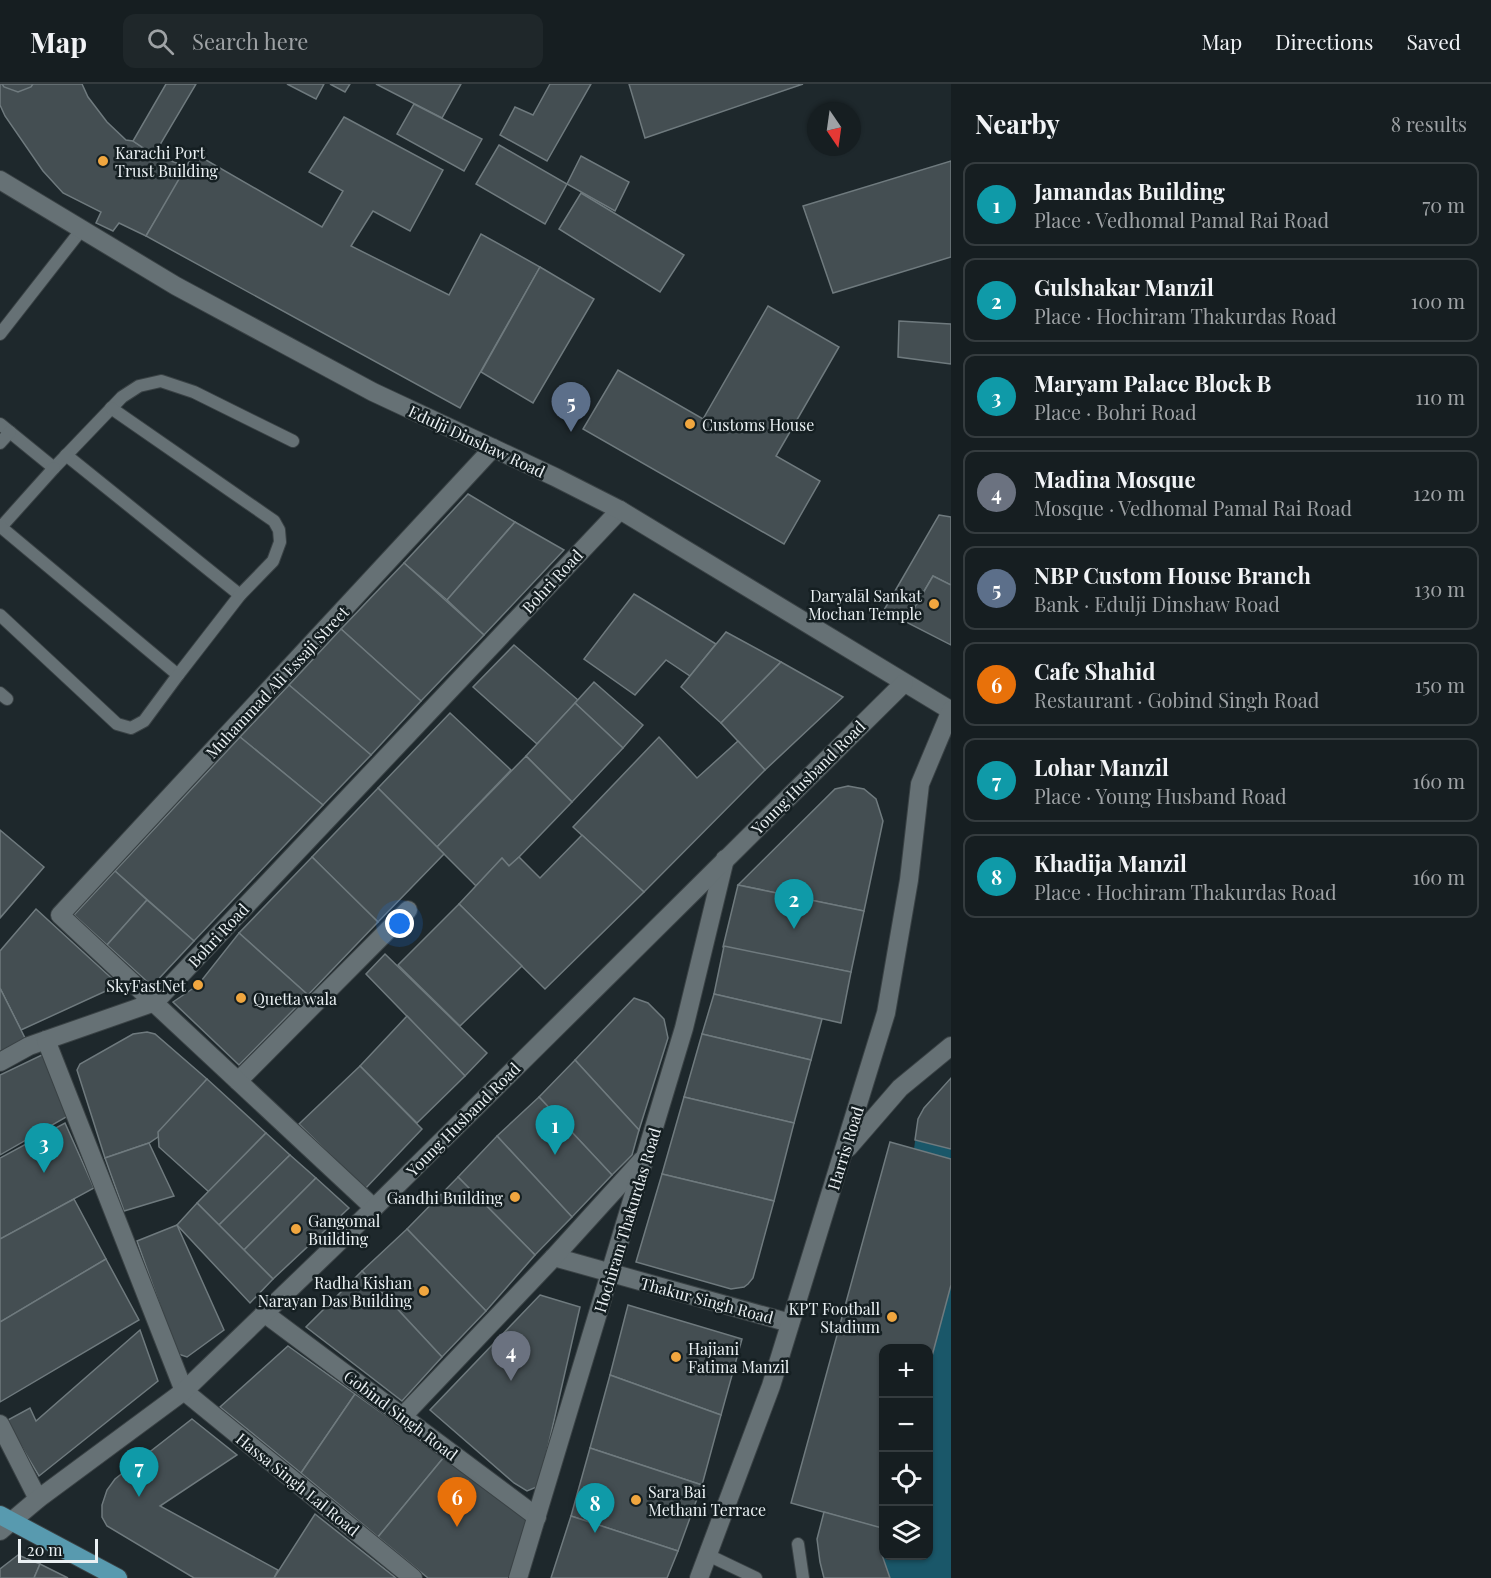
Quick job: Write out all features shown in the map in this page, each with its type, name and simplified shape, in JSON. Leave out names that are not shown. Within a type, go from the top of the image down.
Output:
[{"type":"main road","points":[[4,1522],[118,1578]]},
{"type":"street","name":"Edulji Dinshaw Road","points":[[0,180],[176,286],[373,392],[620,510],[950,710]]},
{"type":"street","name":"Muhammad Ali Essaji Street","points":[[155,1002],[60,915],[493,448]]},
{"type":"street","name":"Bohri Road","points":[[0,1062],[29,1046],[155,1002],[620,510]]},
{"type":"street","name":"Young Husband Road","points":[[4,1522],[184,1391],[374,1208],[904,683]]},
{"type":"street","name":"Harris Road","points":[[699,1578],[771,1386],[886,1013],[909,880],[920,784],[950,710]]},
{"type":"street","name":"Hochiram Thakurdas Road","points":[[518,1578],[684,1028],[725,859]]},
{"type":"street","points":[[238,1081],[408,910]]},
{"type":"street","points":[[155,1002],[374,1208]]},
{"type":"street","points":[[46,1040],[184,1391]]},
{"type":"street","points":[[843,1154],[900,1088],[951,1046]]},
{"type":"street","points":[[402,1417],[645,1157]]},
{"type":"street","name":"Thakur Singh Road","points":[[554,1257],[790,1323]]},
{"type":"street","name":"Gobind Singh Road","points":[[264,1313],[537,1517]]},
{"type":"street","name":"Hassa Singh Lal Road","points":[[184,1391],[413,1578]]},
{"type":"street","points":[[0,1424],[38,1499]]},
{"type":"lane","points":[[0,334],[82,229]]},
{"type":"lane","points":[[178,675],[1,528],[111,408],[122,397],[139,386],[161,381],[194,392],[293,441]]},
{"type":"lane","points":[[0,615],[117,724],[131,728],[144,721],[240,595],[273,561],[280,542],[279,530],[274,521],[111,408]]},
{"type":"lane","points":[[0,443],[5,428],[54,468]]},
{"type":"lane","points":[[66,455],[240,595]]},
{"type":"lane","points":[[798,1544],[803,1578]]},
{"type":"lane","points":[[708,1555],[756,1578]]},
{"type":"shaded area","name":"KPT Football Stadium","points":[[951,1078],[951,1578],[824,1578],[818,1545],[824,1512],[791,1503],[890,1142],[914,1149],[918,1119],[924,1108]]},
{"type":"building","name":"Karachi Port Trust Building","points":[[0,84],[82,84],[88,97],[107,122],[126,140],[133,141],[154,155],[188,167],[146,236],[119,223],[113,231],[96,223],[101,212],[63,193],[43,171],[5,116],[0,105]]},
{"type":"building","points":[[2,84],[33,84],[18,92]]},
{"type":"building","points":[[166,84],[196,84],[154,155],[133,141]]},
{"type":"building","points":[[287,84],[324,84],[316,99]]},
{"type":"building","points":[[330,84],[350,84],[345,92]]},
{"type":"building","points":[[376,84],[461,84],[442,118]]},
{"type":"building","points":[[550,84],[591,84],[547,161],[500,135],[515,107],[533,115]]},
{"type":"building","points":[[629,84],[803,84],[645,138]]},
{"type":"building","points":[[414,104],[482,139],[464,171],[397,134]]},
{"type":"building","points":[[344,117],[443,170],[410,231],[373,211],[351,246],[449,295],[481,234],[540,267],[460,408],[146,236],[194,153],[322,227],[343,191],[309,172]]},
{"type":"building","points":[[499,145],[567,184],[545,224],[476,184]]},
{"type":"building","points":[[581,156],[629,182],[615,211],[567,184]]},
{"type":"building","points":[[951,161],[951,257],[833,293],[803,206]]},
{"type":"building","points":[[581,193],[684,255],[660,292],[559,229]]},
{"type":"building","points":[[540,267],[594,299],[533,403],[481,372]]},
{"type":"building","name":"Customs House","points":[[768,306],[839,347],[776,456],[820,481],[784,544],[583,429],[618,370],[703,419]]},
{"type":"building","points":[[899,321],[951,324],[951,364],[898,357]]},
{"type":"building","points":[[468,494],[515,522],[447,600],[404,563]]},
{"type":"building","points":[[939,515],[951,517],[951,585],[933,576],[906,622],[884,610]]},
{"type":"building","points":[[515,522],[564,550],[484,635],[447,600]]},
{"type":"building","points":[[404,563],[484,635],[421,701],[341,629]]},
{"type":"building","name":"Daryalāl Sankat Mochan Temple","points":[[933,576],[951,585],[951,645],[906,622]]},
{"type":"building","points":[[634,594],[716,644],[690,676],[666,660],[635,695],[584,659]]},
{"type":"building","points":[[341,629],[421,701],[371,755],[289,685]]},
{"type":"building","points":[[726,632],[781,662],[721,723],[681,687]]},
{"type":"building","points":[[514,645],[578,700],[537,744],[473,687]]},
{"type":"building","points":[[781,662],[843,697],[765,770],[721,723]]},
{"type":"building","points":[[594,682],[643,725],[623,748],[575,703]]},
{"type":"building","points":[[289,685],[371,755],[323,805],[240,737]]},
{"type":"building","points":[[575,703],[623,748],[572,802],[526,756]]},
{"type":"building","points":[[450,713],[511,770],[437,847],[378,788]]},
{"type":"building","points":[[240,737],[323,805],[194,941],[115,871]]},
{"type":"building","points":[[659,737],[697,778],[738,741],[765,770],[644,892],[573,827]]},
{"type":"building","points":[[526,756],[572,802],[509,866],[502,858],[476,886],[437,847]]},
{"type":"building","points":[[848,786],[864,789],[876,799],[883,821],[864,911],[738,885],[835,789]]},
{"type":"building","points":[[378,788],[444,854],[378,922],[312,857]]},
{"type":"building","points":[[0,830],[44,867],[0,918]]},
{"type":"building","points":[[582,835],[644,892],[545,989],[459,904],[502,858],[509,866],[519,857],[540,878]]},
{"type":"building","points":[[312,857],[378,922],[308,995],[239,933]]},
{"type":"building","points":[[115,871],[147,900],[107,945],[74,915]]},
{"type":"building","points":[[738,885],[864,911],[851,972],[723,947]]},
{"type":"building","points":[[147,900],[194,941],[152,986],[107,945]]},
{"type":"building","points":[[459,904],[522,966],[460,1026],[398,965]]},
{"type":"building","points":[[36,909],[119,985],[21,1030],[0,988],[0,951]]},
{"type":"building","name":"Quetta wala","points":[[239,933],[308,995],[239,1065],[173,1002],[198,985]]},
{"type":"building","points":[[724,946],[851,972],[841,1023],[714,994]]},
{"type":"building","points":[[385,954],[487,1053],[465,1076],[366,974]]},
{"type":"building","points":[[0,988],[29,1046],[0,1062]]},
{"type":"building","points":[[714,994],[822,1019],[811,1060],[702,1034]]},
{"type":"building","points":[[634,998],[648,1003],[664,1019],[668,1038],[639,1130],[575,1060]]},
{"type":"building","points":[[407,1016],[465,1076],[417,1123],[360,1066]]},
{"type":"building","points":[[147,1032],[155,1034],[207,1079],[158,1137],[149,1143],[105,1158],[77,1070],[80,1064],[133,1034]]},
{"type":"building","points":[[702,1034],[811,1060],[794,1123],[684,1097]]},
{"type":"building","points":[[46,1053],[68,1116],[0,1155],[0,1075]]},
{"type":"building","points":[[575,1060],[639,1130],[632,1155],[612,1175],[539,1097]]},
{"type":"building","points":[[360,1066],[422,1129],[365,1189],[299,1124]]},
{"type":"building","points":[[951,1078],[951,1149],[915,1140],[918,1119],[924,1108]]},
{"type":"building","points":[[207,1079],[266,1133],[209,1192],[159,1147],[158,1132]]},
{"type":"building","points":[[539,1097],[612,1175],[572,1217],[497,1136]]},
{"type":"building","points":[[684,1097],[794,1123],[774,1201],[662,1174]]},
{"type":"building","points":[[65,1123],[94,1188],[0,1239],[0,1158]]},
{"type":"building","points":[[266,1133],[290,1155],[219,1225],[197,1203]]},
{"type":"building","name":"Gandhi Building","points":[[497,1136],[572,1217],[535,1255],[458,1177]]},
{"type":"building","name":"KPT Football Stadium","points":[[890,1142],[951,1159],[951,1285],[933,1352],[933,1344],[879,1344],[879,1528],[791,1503]]},
{"type":"building","points":[[149,1143],[174,1196],[124,1211],[105,1158]]},
{"type":"building","points":[[290,1155],[316,1178],[244,1250],[219,1225]]},
{"type":"building","points":[[662,1174],[774,1201],[753,1278],[748,1284],[731,1289],[636,1262]]},
{"type":"building","points":[[458,1177],[535,1255],[486,1311],[407,1229]]},
{"type":"building","name":"Gangomal Building","points":[[316,1178],[349,1208],[273,1279],[244,1250]]},
{"type":"building","points":[[74,1199],[106,1259],[0,1322],[0,1239]]},
{"type":"building","points":[[197,1203],[273,1279],[250,1303],[177,1225]]},
{"type":"building","points":[[177,1225],[224,1330],[187,1357],[178,1354],[175,1348],[137,1241]]},
{"type":"building","name":"Radha Kishan Narayan Das Building","points":[[407,1229],[486,1311],[442,1357],[362,1271]]},
{"type":"building","points":[[106,1259],[139,1320],[0,1402],[0,1322]]},
{"type":"building","points":[[362,1271],[442,1357],[402,1401],[306,1327]]},
{"type":"building","points":[[540,1295],[580,1307],[539,1486],[527,1491],[514,1483],[430,1410]]},
{"type":"building","name":"Hajiani Fatima Manzil","points":[[628,1305],[742,1339],[721,1415],[610,1375]]},
{"type":"building","points":[[140,1330],[158,1381],[39,1476],[6,1421],[30,1408],[36,1421]]},
{"type":"building","points":[[288,1346],[355,1394],[301,1473],[220,1407]]},
{"type":"building","points":[[610,1375],[721,1415],[702,1485],[590,1448]]},
{"type":"building","points":[[355,1394],[444,1457],[378,1537],[301,1473]]},
{"type":"building","points":[[192,1419],[237,1455],[160,1506],[278,1570],[274,1578],[194,1578],[107,1526],[102,1517],[102,1505],[107,1490],[115,1479]]},
{"type":"building","name":"Sara Bai Methani Terrace","points":[[590,1448],[702,1485],[678,1551],[571,1516]]},
{"type":"building","points":[[444,1457],[538,1527],[516,1578],[428,1578],[378,1537]]},
{"type":"building","points":[[824,1512],[879,1527],[879,1560],[884,1560],[890,1578],[824,1578],[817,1539]]},
{"type":"building","points":[[315,1514],[396,1578],[274,1578]]},
{"type":"building","points":[[571,1516],[678,1551],[667,1578],[551,1578]]},
{"type":"building","points":[[18,1555],[40,1564],[34,1578],[0,1578],[0,1569]]},
{"type":"building","points":[[40,1564],[68,1578],[34,1578]]},
{"type":"place","name":"Karachi Port Trust Building","points":[[103,161]]},
{"type":"place","name":"Customs House","points":[[690,424]]},
{"type":"place","name":"NBP Custom House Branch","points":[[571,432]]},
{"type":"place","name":"Daryalāl Sankat Mochan Temple","points":[[934,604]]},
{"type":"place","name":"Gulshakar Manzil","points":[[794,929]]},
{"type":"place","name":"SkyFastNet","points":[[198,985]]},
{"type":"place","name":"Quetta wala","points":[[241,998]]},
{"type":"place","name":"Jamandas Building","points":[[555,1155]]},
{"type":"place","name":"Maryam Palace Block B","points":[[44,1173]]},
{"type":"place","name":"Gandhi Building","points":[[515,1197]]},
{"type":"place","name":"Gangomal Building","points":[[296,1229]]},
{"type":"place","name":"Radha Kishan Narayan Das Building","points":[[424,1291]]},
{"type":"place","name":"KPT Football Stadium","points":[[892,1317]]},
{"type":"place","name":"Hajiani Fatima Manzil","points":[[676,1357]]},
{"type":"place","name":"Madina Mosque","points":[[511,1381]]},
{"type":"place","name":"Lohar Manzil","points":[[139,1497]]},
{"type":"place","name":"Sara Bai Methani Terrace","points":[[636,1500]]},
{"type":"place","name":"Cafe Shahid","points":[[457,1527]]},
{"type":"place","name":"Khadija Manzil","points":[[595,1533]]}]
